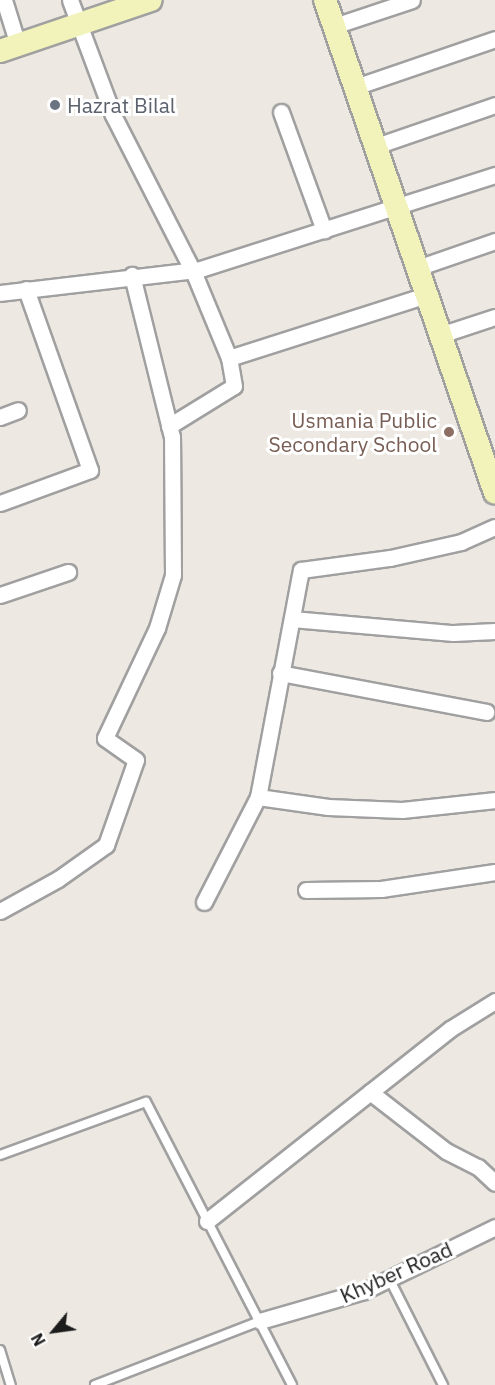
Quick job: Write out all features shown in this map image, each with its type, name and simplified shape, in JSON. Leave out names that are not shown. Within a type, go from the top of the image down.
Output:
[{"type":"street","points":[[4,0],[9,48],[144,1]]},
{"type":"street","points":[[70,0],[113,115],[193,271],[229,358],[234,386],[169,426]]},
{"type":"street","points":[[325,0],[495,493]]},
{"type":"street","points":[[334,26],[412,0]]},
{"type":"street","points":[[355,87],[495,39]]},
{"type":"street","points":[[376,146],[495,105]]},
{"type":"street","points":[[281,112],[324,230]]},
{"type":"street","points":[[0,293],[132,275],[193,271],[495,175]]},
{"type":"street","points":[[417,268],[495,241]]},
{"type":"street","points":[[0,910],[58,879],[106,845],[136,760],[105,738],[157,628],[173,575],[169,426],[132,275]]},
{"type":"street","points":[[0,502],[90,470],[26,289]]},
{"type":"street","points":[[229,358],[427,295]]},
{"type":"street","points":[[441,335],[495,317]]},
{"type":"street","points":[[0,417],[18,410]]},
{"type":"street","points":[[204,902],[258,796],[298,576],[304,568],[390,558],[461,542],[495,527]]},
{"type":"street","points":[[0,595],[69,572]]},
{"type":"street","points":[[292,619],[453,633],[495,631]]},
{"type":"street","points":[[280,673],[486,712]]},
{"type":"street","points":[[258,796],[328,807],[402,810],[495,800]]},
{"type":"street","points":[[306,890],[381,889],[495,872]]},
{"type":"street","points":[[207,1221],[450,1029],[495,1001]]},
{"type":"street","points":[[370,1092],[446,1151],[478,1167],[495,1183]]},
{"type":"street","name":"Khyber Road","points":[[260,1321],[364,1291],[495,1227]]},
{"type":"lane","points":[[0,1155],[146,1102],[292,1385]]},
{"type":"lane","points":[[389,1278],[443,1385]]},
{"type":"lane","points":[[94,1385],[260,1321]]},
{"type":"lane","points":[[0,1350],[11,1385]]},
{"type":"place","name":"Hazrat Bilal","points":[[55,105]]},
{"type":"place","name":"Usmania Public Secondary School","points":[[449,432]]}]
